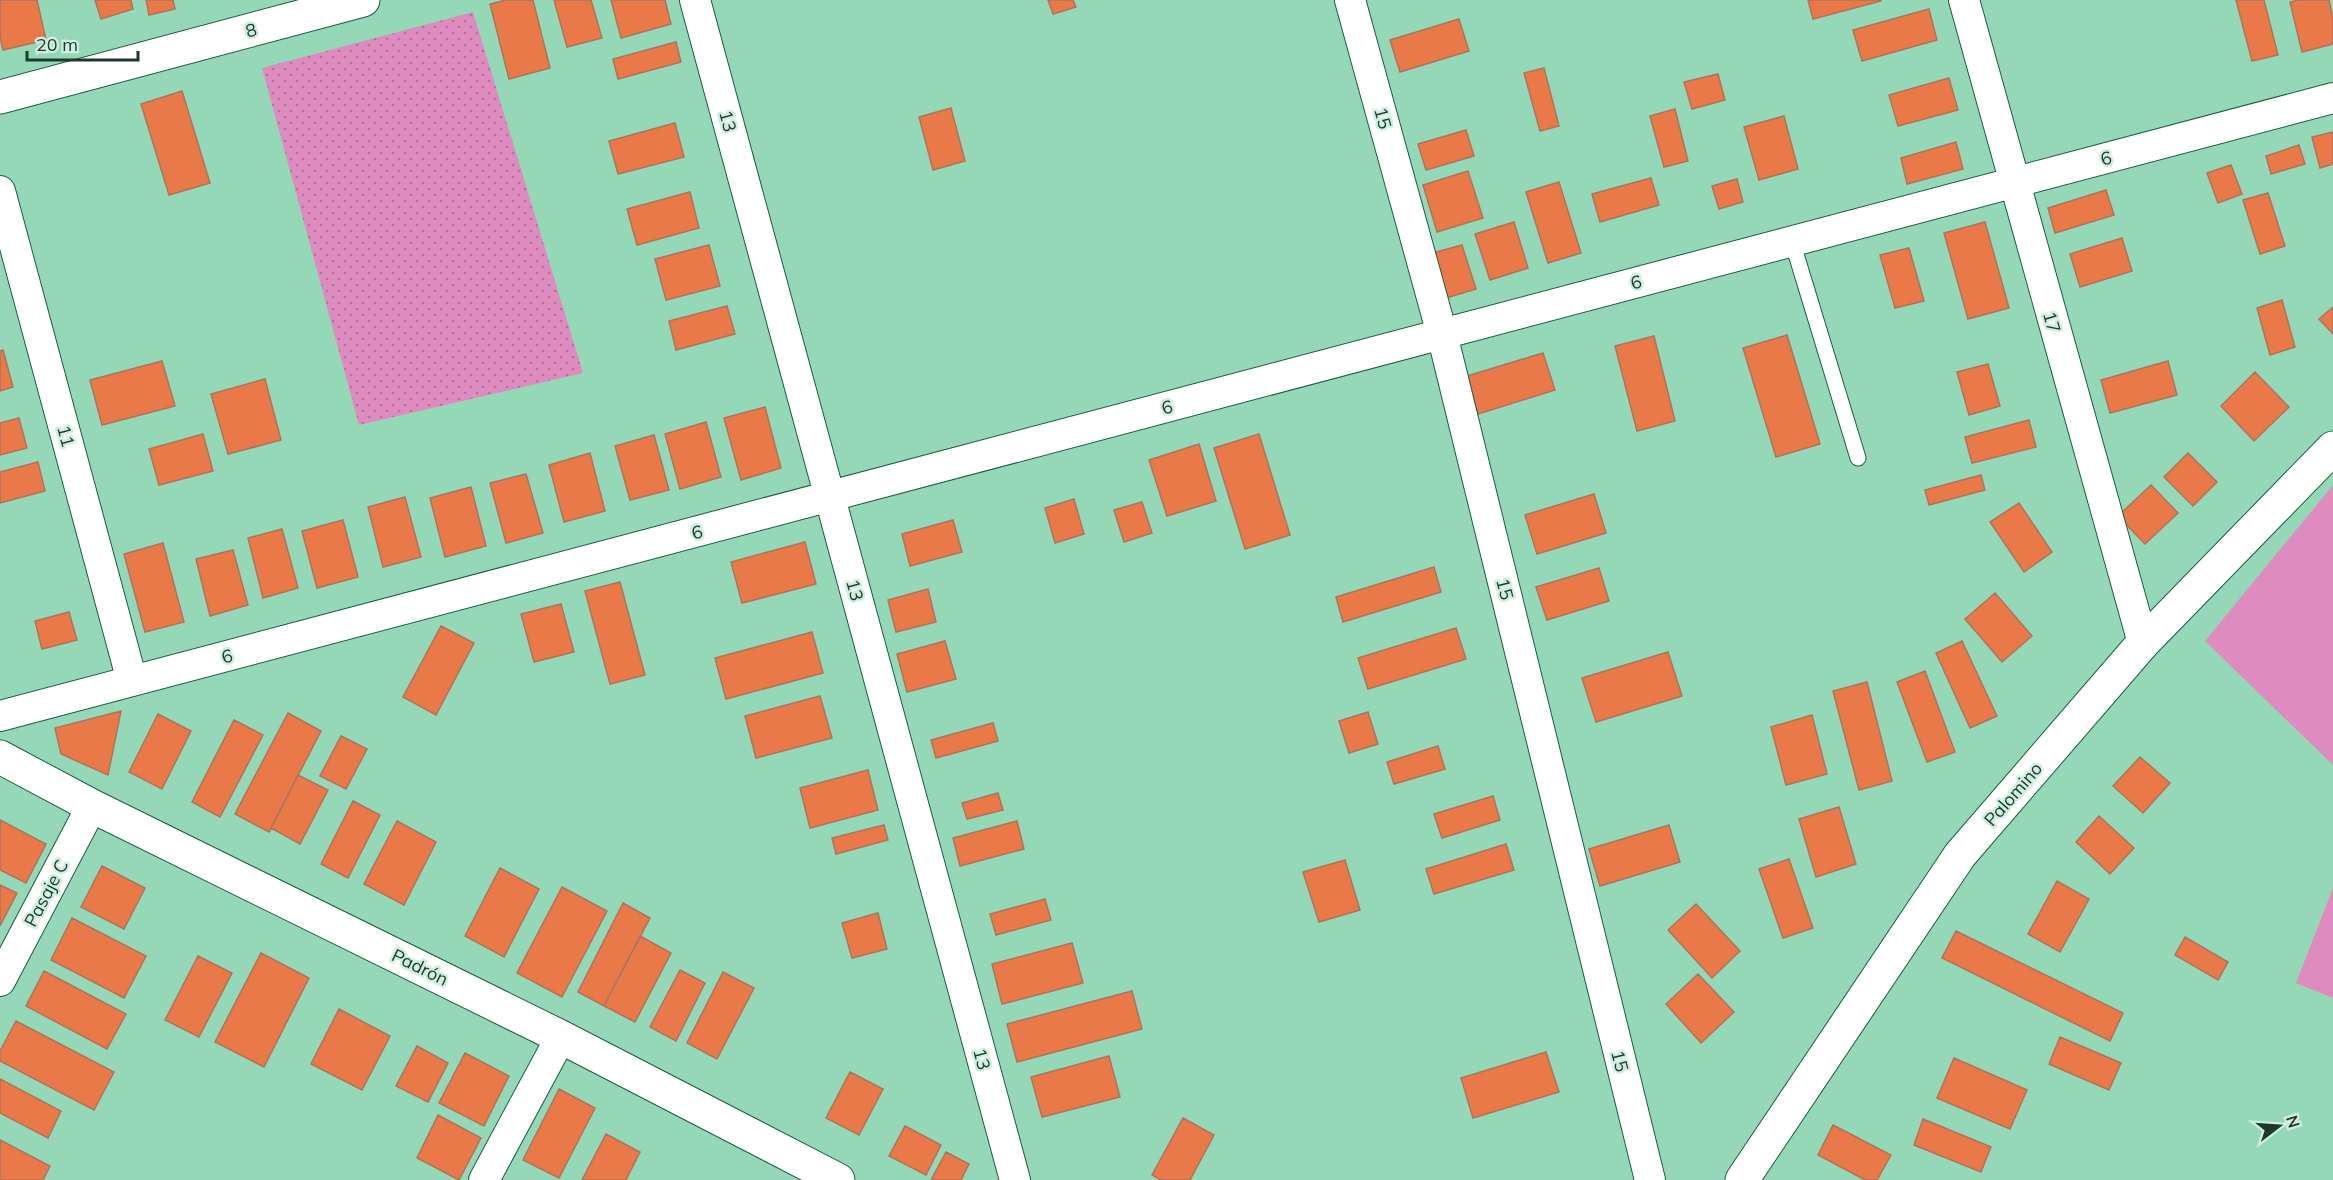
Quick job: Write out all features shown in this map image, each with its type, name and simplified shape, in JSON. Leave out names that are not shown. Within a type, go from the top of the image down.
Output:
[{"type":"street","name":"8","points":[[0,97],[363,0]]},
{"type":"street","name":"13","points":[[695,0],[1015,1180]]},
{"type":"street","name":"15","points":[[1350,0],[1442,334],[1650,1180]]},
{"type":"street","name":"17","points":[[1964,0],[2143,643]]},
{"type":"street","name":"6","points":[[0,716],[2333,98]]},
{"type":"street","name":"11","points":[[0,191],[132,681]]},
{"type":"street","name":"Palomino","points":[[1742,1180],[1960,855],[2143,643],[2333,448]]},
{"type":"street","name":"Padrón","points":[[0,757],[92,806],[561,1037],[838,1180]]},
{"type":"street","name":"Pasaje C","points":[[0,981],[92,806]]},
{"type":"street","points":[[484,1180],[561,1037]]},
{"type":"lane","points":[[1792,241],[1858,458]]},
{"type":"shaded area","points":[[473,12],[583,373],[359,425],[262,68]]},
{"type":"shaded area","points":[[2333,485],[2333,765],[2205,641]]},
{"type":"shaded area","points":[[2333,888],[2333,998],[2296,983]]},
{"type":"building","points":[[0,0],[37,0],[46,40],[3,50],[0,37]]},
{"type":"building","points":[[95,0],[131,0],[133,9],[101,19]]},
{"type":"building","points":[[146,0],[173,0],[175,9],[149,15]]},
{"type":"building","points":[[506,0],[533,0],[550,68],[509,79],[490,4]]},
{"type":"building","points":[[554,0],[591,0],[602,38],[567,47]]},
{"type":"building","points":[[611,0],[665,0],[671,24],[621,38]]},
{"type":"building","points":[[1048,0],[1073,0],[1076,7],[1053,14]]},
{"type":"building","points":[[1808,0],[1881,0],[1881,1],[1813,19]]},
{"type":"building","points":[[2236,0],[2264,0],[2278,55],[2252,61]]},
{"type":"building","points":[[2329,0],[2333,18],[2333,44],[2302,52],[2290,2]]},
{"type":"building","points":[[1929,9],[1937,40],[1862,61],[1853,30]]},
{"type":"building","points":[[1459,19],[1469,51],[1400,72],[1390,40]]},
{"type":"building","points":[[676,42],[681,62],[618,79],[613,59]]},
{"type":"building","points":[[1544,68],[1559,126],[1540,131],[1524,73]]},
{"type":"building","points":[[1718,74],[1725,100],[1692,109],[1684,82]]},
{"type":"building","points":[[1949,78],[1958,110],[1898,126],[1889,95]]},
{"type":"building","points":[[182,91],[210,183],[169,195],[141,104]]},
{"type":"building","points":[[951,108],[965,161],[933,170],[919,117]]},
{"type":"building","points":[[1675,109],[1688,161],[1664,167],[1650,116]]},
{"type":"building","points":[[1784,116],[1798,169],[1759,180],[1744,127]]},
{"type":"building","points":[[675,123],[684,157],[618,174],[609,141]]},
{"type":"building","points":[[1466,130],[1474,156],[1426,170],[1418,144]]},
{"type":"building","points":[[2333,132],[2333,164],[2320,168],[2312,137]]},
{"type":"building","points":[[1956,142],[1963,169],[1907,184],[1901,158]]},
{"type":"building","points":[[2299,145],[2305,164],[2271,174],[2266,156]]},
{"type":"building","points":[[2231,165],[2242,194],[2218,203],[2207,173]]},
{"type":"building","points":[[1468,171],[1483,218],[1437,232],[1423,185]]},
{"type":"building","points":[[1651,178],[1659,205],[1600,222],[1592,194]]},
{"type":"building","points":[[1737,179],[1743,202],[1719,209],[1712,186]]},
{"type":"building","points":[[1559,182],[1581,253],[1548,263],[1526,192]]},
{"type":"building","points":[[2106,190],[2114,215],[2055,233],[2048,208]]},
{"type":"building","points":[[690,192],[699,228],[637,245],[627,209]]},
{"type":"building","points":[[2268,193],[2285,246],[2260,254],[2243,200]]},
{"type":"building","points":[[1514,222],[1528,268],[1490,280],[1475,234]]},
{"type":"building","points":[[1985,222],[2009,308],[1968,319],[1944,233]]},
{"type":"building","points":[[2122,238],[2132,271],[2080,287],[2070,254]]},
{"type":"building","points":[[709,245],[720,286],[666,300],[655,259]]},
{"type":"building","points":[[1462,245],[1476,289],[1443,299],[1429,254]]},
{"type":"building","points":[[1909,248],[1924,301],[1895,308],[1880,255]]},
{"type":"building","points":[[2282,300],[2295,347],[2270,355],[2257,308]]},
{"type":"building","points":[[727,306],[735,334],[676,350],[669,321]]},
{"type":"building","points":[[2333,307],[2333,334],[2319,319]]},
{"type":"building","points":[[1787,335],[1820,444],[1776,457],[1743,348]]},
{"type":"building","points":[[1654,336],[1675,421],[1637,431],[1615,346]]},
{"type":"building","points":[[3,350],[13,387],[0,391],[0,351]]},
{"type":"building","points":[[1543,353],[1555,390],[1478,414],[1467,376]]},
{"type":"building","points":[[162,361],[175,406],[102,425],[90,380]]},
{"type":"building","points":[[2168,361],[2177,395],[2110,413],[2101,380]]},
{"type":"building","points":[[1988,364],[2000,406],[1969,415],[1957,372]]},
{"type":"building","points":[[2255,372],[2289,407],[2254,441],[2221,406]]},
{"type":"building","points":[[265,379],[281,440],[228,454],[211,394]]},
{"type":"building","points":[[765,407],[781,468],[741,480],[724,418]]},
{"type":"building","points":[[19,418],[27,448],[0,455],[0,423]]},
{"type":"building","points":[[2029,420],[2036,447],[1972,463],[1965,437]]},
{"type":"building","points":[[706,422],[721,477],[680,489],[665,434]]},
{"type":"building","points":[[203,434],[213,471],[159,485],[149,449]]},
{"type":"building","points":[[1259,434],[1290,535],[1245,549],[1214,448]]},
{"type":"building","points":[[654,435],[669,490],[630,500],[615,446]]},
{"type":"building","points":[[1199,444],[1216,501],[1167,516],[1149,460]]},
{"type":"building","points":[[590,453],[605,511],[564,522],[549,465]]},
{"type":"building","points":[[2188,453],[2217,482],[2193,506],[2164,477]]},
{"type":"building","points":[[38,462],[45,491],[0,503],[0,472]]},
{"type":"building","points":[[526,474],[543,533],[506,543],[490,483]]},
{"type":"building","points":[[1981,475],[1985,490],[1929,505],[1925,490]]},
{"type":"building","points":[[2151,485],[2178,513],[2145,544],[2118,516]]},
{"type":"building","points":[[471,487],[486,546],[445,557],[430,498]]},
{"type":"building","points":[[1594,494],[1606,533],[1537,554],[1525,515]]},
{"type":"building","points":[[405,497],[421,557],[383,567],[368,507]]},
{"type":"building","points":[[1074,499],[1084,534],[1055,543],[1045,508]]},
{"type":"building","points":[[1142,502],[1152,533],[1124,542],[1114,510]]},
{"type":"building","points":[[2019,503],[2052,552],[2024,572],[1990,522]]},
{"type":"building","points":[[343,520],[358,577],[317,588],[302,531]]},
{"type":"building","points":[[953,520],[962,552],[910,566],[902,534]]},
{"type":"building","points":[[282,529],[298,588],[263,598],[248,538]]},
{"type":"building","points":[[805,542],[816,584],[742,603],[731,562]]},
{"type":"building","points":[[163,543],[184,622],[145,632],[124,554]]},
{"type":"building","points":[[233,550],[248,605],[210,616],[196,559]]},
{"type":"building","points":[[1434,567],[1441,592],[1343,622],[1336,597]]},
{"type":"building","points":[[1599,568],[1609,601],[1547,620],[1536,587]]},
{"type":"building","points":[[620,582],[645,675],[610,684],[585,591]]},
{"type":"building","points":[[928,589],[936,622],[896,632],[888,600]]},
{"type":"building","points":[[1995,593],[2032,636],[2002,662],[1965,619]]},
{"type":"building","points":[[561,604],[574,652],[534,662],[521,614]]},
{"type":"building","points":[[69,612],[77,640],[42,649],[35,621]]},
{"type":"building","points":[[441,626],[474,643],[436,715],[403,697]]},
{"type":"building","points":[[1456,628],[1466,659],[1368,689],[1358,658]]},
{"type":"building","points":[[812,632],[823,673],[726,699],[715,658]]},
{"type":"building","points":[[945,641],[956,679],[907,692],[897,654]]},
{"type":"building","points":[[1962,641],[1997,716],[1970,728],[1936,653]]},
{"type":"building","points":[[1668,652],[1682,696],[1596,722],[1582,678]]},
{"type":"building","points":[[1925,671],[1955,752],[1927,762],[1897,682]]},
{"type":"building","points":[[1867,682],[1892,781],[1859,790],[1833,691]]},
{"type":"building","points":[[820,696],[832,738],[756,758],[745,716]]},
{"type":"building","points":[[121,711],[108,775],[61,754],[55,728]]},
{"type":"building","points":[[1368,712],[1378,744],[1349,753],[1339,721]]},
{"type":"building","points":[[288,713],[321,731],[269,832],[235,814]]},
{"type":"building","points":[[158,714],[191,731],[162,789],[129,772]]},
{"type":"building","points":[[1812,715],[1827,774],[1786,785],[1771,727]]},
{"type":"building","points":[[234,720],[263,735],[220,817],[192,802]]},
{"type":"building","points":[[993,723],[998,741],[936,758],[931,740]]},
{"type":"building","points":[[341,736],[367,749],[346,789],[320,776]]},
{"type":"building","points":[[1438,746],[1445,769],[1394,784],[1387,762]]},
{"type":"building","points":[[2140,757],[2170,783],[2143,813],[2113,786]]},
{"type":"building","points":[[868,770],[878,810],[810,828],[800,788]]},
{"type":"building","points":[[298,775],[328,790],[300,844],[271,828]]},
{"type":"building","points":[[998,793],[1003,810],[967,819],[962,803]]},
{"type":"building","points":[[1493,796],[1500,820],[1442,838],[1434,814]]},
{"type":"building","points":[[353,801],[380,815],[348,878],[321,864]]},
{"type":"building","points":[[1839,807],[1856,864],[1816,877],[1799,819]]},
{"type":"building","points":[[2099,816],[2134,848],[2110,874],[2076,842]]},
{"type":"building","points":[[0,820],[46,844],[26,883],[0,870]]},
{"type":"building","points":[[397,821],[436,842],[404,905],[364,884]]},
{"type":"building","points":[[1017,821],[1024,849],[960,866],[953,838]]},
{"type":"building","points":[[884,825],[888,840],[836,854],[832,838]]},
{"type":"building","points":[[1669,825],[1680,862],[1600,886],[1589,849]]},
{"type":"building","points":[[1506,844],[1514,870],[1434,894],[1426,869]]},
{"type":"building","points":[[1789,859],[1813,928],[1783,938],[1759,869]]},
{"type":"building","points":[[1345,860],[1360,910],[1319,922],[1303,872]]},
{"type":"building","points":[[102,866],[145,888],[124,929],[81,907]]},
{"type":"building","points":[[500,868],[539,889],[504,957],[465,936]]},
{"type":"building","points":[[2057,881],[2089,899],[2060,952],[2028,934]]},
{"type":"building","points":[[0,885],[17,893],[0,926]]},
{"type":"building","points":[[562,887],[607,911],[562,997],[517,973]]},
{"type":"building","points":[[1045,899],[1051,920],[996,935],[990,914]]},
{"type":"building","points":[[623,903],[650,918],[604,1006],[578,992]]},
{"type":"building","points":[[1696,904],[1740,951],[1712,978],[1668,930]]},
{"type":"building","points":[[878,913],[887,949],[852,958],[842,923]]},
{"type":"building","points":[[72,918],[146,956],[124,998],[51,960]]},
{"type":"building","points":[[1956,931],[2123,1013],[2110,1041],[1942,958]]},
{"type":"building","points":[[640,936],[671,953],[635,1022],[604,1006]]},
{"type":"building","points":[[2185,937],[2228,962],[2218,980],[2175,955]]},
{"type":"building","points":[[1072,943],[1083,983],[1002,1004],[992,964]]},
{"type":"building","points":[[261,953],[309,978],[264,1067],[215,1042]]},
{"type":"building","points":[[198,956],[232,973],[199,1037],[165,1020]]},
{"type":"building","points":[[680,970],[705,983],[676,1041],[650,1027]]},
{"type":"building","points":[[44,971],[126,1014],[107,1049],[26,1006]]},
{"type":"building","points":[[723,972],[754,988],[717,1059],[687,1043]]},
{"type":"building","points":[[1698,974],[1734,1012],[1701,1043],[1666,1004]]},
{"type":"building","points":[[1132,991],[1142,1029],[1017,1062],[1007,1024]]},
{"type":"building","points":[[339,1009],[390,1036],[362,1090],[311,1064]]},
{"type":"building","points":[[16,1021],[114,1072],[94,1110],[0,1061],[0,1051]]},
{"type":"building","points":[[2060,1037],[2121,1063],[2109,1090],[2049,1064]]},
{"type":"building","points":[[417,1046],[448,1063],[428,1102],[396,1086]]},
{"type":"building","points":[[1546,1052],[1559,1092],[1473,1118],[1461,1078]]},
{"type":"building","points":[[465,1053],[509,1076],[484,1126],[439,1103]]},
{"type":"building","points":[[1109,1056],[1120,1097],[1042,1117],[1031,1077]]},
{"type":"building","points":[[1954,1058],[2027,1090],[2010,1129],[1937,1098]]},
{"type":"building","points":[[850,1072],[883,1089],[859,1135],[826,1118]]},
{"type":"building","points":[[0,1079],[61,1111],[48,1138],[0,1113]]},
{"type":"building","points":[[559,1089],[595,1108],[559,1178],[523,1160]]},
{"type":"building","points":[[438,1115],[481,1138],[459,1180],[417,1158]]},
{"type":"building","points":[[1183,1118],[1214,1135],[1190,1180],[1161,1180],[1152,1175]]},
{"type":"building","points":[[1923,1119],[1991,1147],[1981,1172],[1914,1145]]},
{"type":"building","points":[[1833,1125],[1891,1155],[1877,1180],[1865,1180],[1818,1155]]},
{"type":"building","points":[[905,1126],[941,1145],[926,1175],[889,1156]]},
{"type":"building","points":[[606,1134],[640,1152],[626,1180],[582,1180]]},
{"type":"building","points":[[0,1140],[50,1166],[43,1180],[0,1180]]},
{"type":"building","points":[[946,1152],[969,1164],[961,1180],[931,1180]]}]
